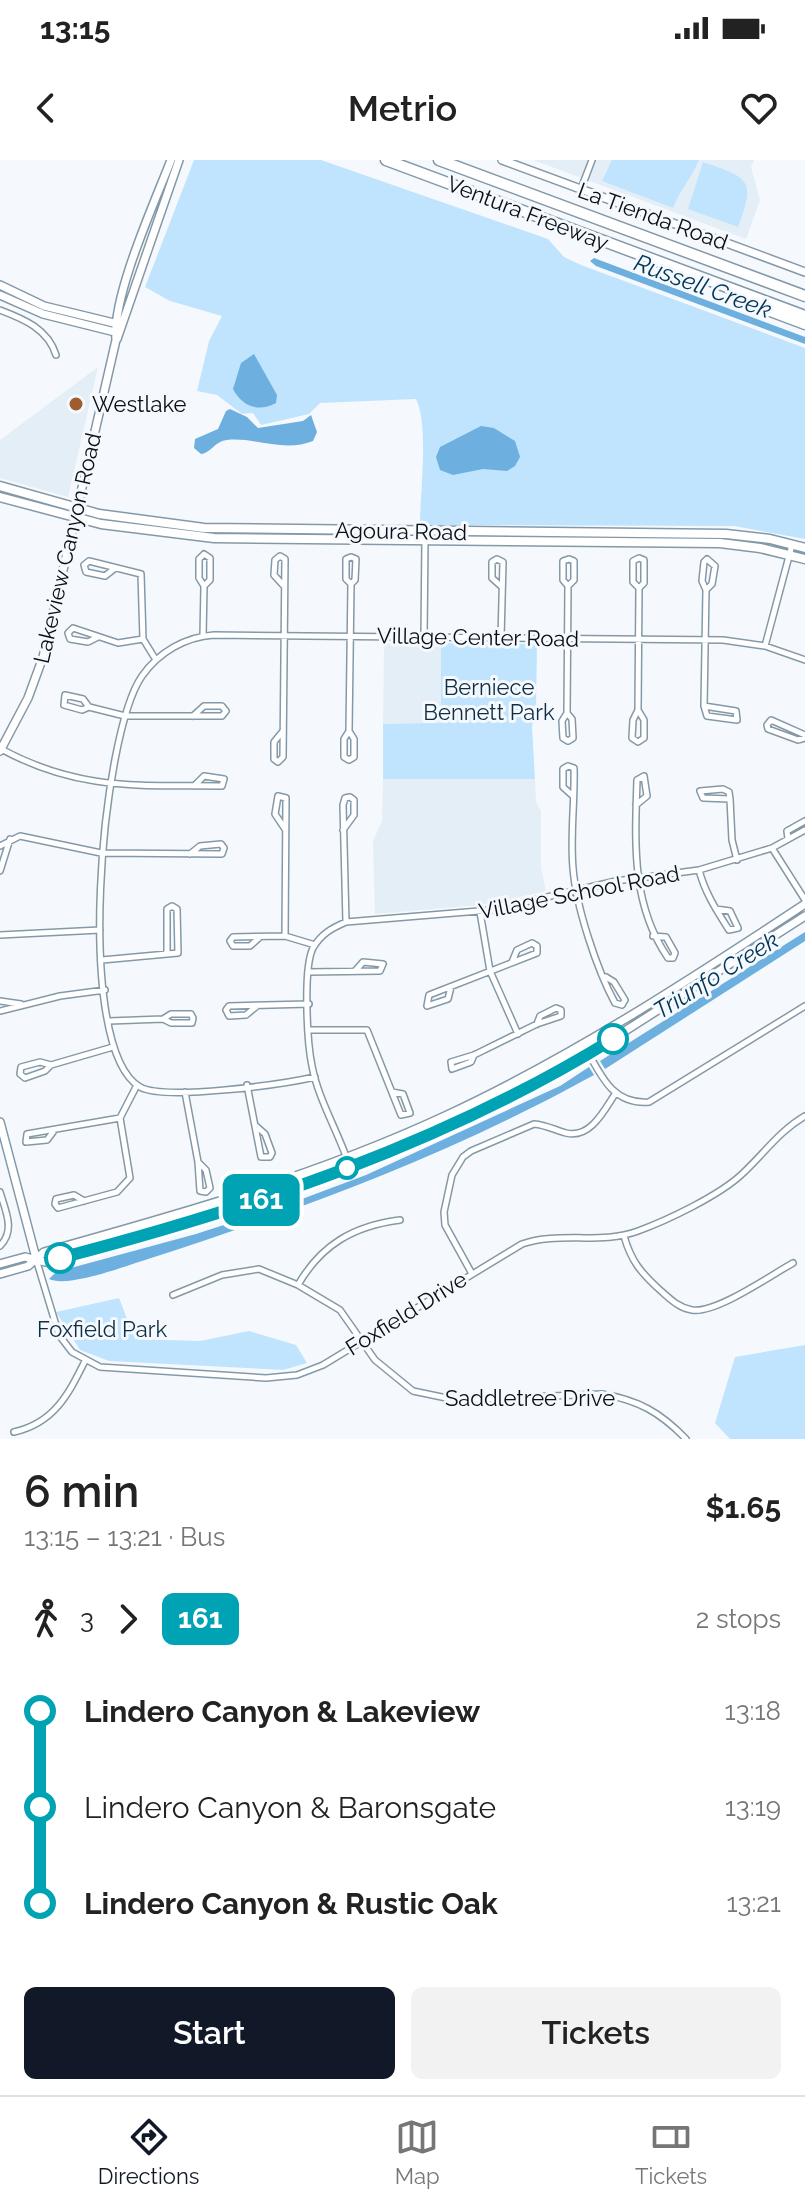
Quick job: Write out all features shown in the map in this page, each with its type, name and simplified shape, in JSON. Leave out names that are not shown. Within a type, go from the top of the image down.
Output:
[{"type":"highway","name":"Ventura Freeway","points":[[386,160],[805,316]]},
{"type":"highway","name":"Ventura Freeway","points":[[439,160],[805,296]]},
{"type":"highway","points":[[741,293],[750,303],[805,324]]},
{"type":"main road","name":"Agoura Road","points":[[0,486],[76,514]]},
{"type":"main road","name":"Agoura Road","points":[[0,497],[76,514],[204,528],[805,548]]},
{"type":"main road","name":"Agoura Road","points":[[791,549],[805,559]]},
{"type":"street","name":"Lakeview Canyon Road","points":[[0,750],[28,698],[43,657],[134,259],[171,160]]},
{"type":"street","name":"Lakeview Canyon Road","points":[[119,331],[179,160]]},
{"type":"street","name":"La Tienda Road","points":[[502,160],[805,272]]},
{"type":"street","points":[[581,189],[592,160]]},
{"type":"street","points":[[0,285],[44,306],[119,331]]},
{"type":"street","points":[[0,295],[43,314],[119,331]]},
{"type":"street","points":[[0,310],[35,326],[48,337],[56,355]]},
{"type":"street","points":[[424,637],[425,536]]},
{"type":"street","points":[[765,646],[791,549]]},
{"type":"street","points":[[203,636],[204,586],[199,578],[199,559],[204,554],[210,558],[210,580],[204,586]]},
{"type":"street","points":[[283,731],[274,742],[274,759],[278,762],[283,757],[285,559],[280,556],[275,560],[274,575],[284,586]]},
{"type":"street","points":[[349,731],[354,739],[354,757],[349,760],[344,757],[344,739],[349,731],[351,584],[355,580],[356,559],[351,557],[346,559],[346,579],[351,584]]},
{"type":"street","points":[[638,710],[644,720],[644,738],[638,742],[632,738],[633,720],[638,710],[639,588],[644,583],[644,560],[639,558],[633,561],[633,582],[639,588]]},
{"type":"street","points":[[501,638],[503,562],[497,559],[492,562],[492,578],[502,587]]},
{"type":"street","points":[[567,713],[572,719],[573,738],[568,741],[563,738],[562,721],[567,713],[568,586],[563,580],[563,561],[569,559],[574,561],[574,580],[568,586]]},
{"type":"street","points":[[704,706],[736,711],[737,720],[707,716],[704,706],[706,590],[702,581],[707,559],[715,566],[712,584],[706,590]]},
{"type":"street","points":[[114,569],[105,576],[86,572],[84,565],[89,561],[136,572],[143,579],[143,639],[156,660],[135,688],[125,716],[109,785],[101,853],[100,930],[113,1047],[123,1070],[137,1085],[158,1093],[315,1077]]},
{"type":"street","points":[[98,637],[88,642],[70,639],[68,633],[73,628],[118,643],[143,639]]},
{"type":"street","name":"Village Center Road","points":[[156,660],[170,649],[203,636],[350,636],[704,639],[765,646],[805,660]]},
{"type":"street","points":[[89,707],[83,699],[67,695],[63,699],[64,705],[82,710],[89,707],[125,716],[193,716],[222,716],[226,711],[222,706],[208,706],[193,716]]},
{"type":"street","points":[[771,720],[805,736],[798,740],[768,729],[767,725],[771,720]]},
{"type":"street","points":[[0,750],[60,776],[109,785],[194,786],[222,786],[224,779],[204,776],[194,786]]},
{"type":"street","points":[[573,796],[563,787],[563,769],[568,766],[574,768],[576,891],[589,943],[606,977],[606,987],[615,1003],[622,1005],[625,1000],[614,982],[606,977]]},
{"type":"street","points":[[636,805],[647,796],[644,776],[637,780],[636,805],[637,877],[653,936],[668,958],[673,958],[675,953],[666,937],[653,936]]},
{"type":"street","points":[[730,799],[703,798],[700,791],[723,789],[729,792],[730,799],[732,840],[737,860]]},
{"type":"street","points":[[285,829],[275,814],[278,796],[286,798],[285,936]]},
{"type":"street","points":[[343,830],[354,815],[354,800],[350,797],[344,800],[343,830],[346,922],[331,928],[315,945],[308,972],[315,1077],[351,1167]]},
{"type":"street","name":"Village School Road","points":[[788,839],[787,831],[805,821]]},
{"type":"street","name":"Village School Road","points":[[346,922],[480,912],[637,877],[699,870],[772,848],[805,830]]},
{"type":"street","points":[[0,846],[20,836],[101,853],[190,854],[222,854],[224,848],[221,844],[207,844],[190,854]]},
{"type":"street","points":[[0,871],[11,838]]},
{"type":"street","points":[[0,1274],[28,1266],[44,1252],[199,1209],[347,1158],[444,1117],[584,1045],[805,902],[772,848]]},
{"type":"street","points":[[699,870],[716,909],[729,930],[738,928],[730,911],[716,909]]},
{"type":"street","points":[[102,960],[178,953],[177,909],[172,906],[167,909],[167,953]]},
{"type":"street","points":[[480,912],[490,971],[518,1034]]},
{"type":"street","points":[[0,1264],[25,1257],[45,1262],[165,1230],[351,1167],[469,1116],[589,1054],[805,916]]},
{"type":"street","points":[[2,937],[100,930]]},
{"type":"street","points":[[260,937],[250,946],[233,946],[230,941],[233,937],[285,936],[315,945]]},
{"type":"street","points":[[451,987],[448,999],[427,1006],[426,998],[429,995],[537,953],[537,946],[532,943],[517,950],[512,962]]},
{"type":"street","points":[[308,972],[380,971],[383,964],[363,962],[355,971]]},
{"type":"street","points":[[0,1011],[105,990]]},
{"type":"street","points":[[0,1001],[22,1005]]},
{"type":"street","points":[[257,1006],[243,1016],[229,1016],[226,1010],[229,1006],[309,1004]]},
{"type":"street","points":[[584,1045],[615,1094],[632,1102],[657,1099],[805,1006]]},
{"type":"street","points":[[474,1055],[537,1024],[548,1012],[556,1008],[561,1010],[561,1016],[546,1024],[537,1024]]},
{"type":"street","points":[[109,1021],[163,1019],[171,1023],[192,1023],[193,1018],[191,1014],[171,1014],[163,1019]]},
{"type":"street","points":[[310,1030],[367,1030],[401,1115],[410,1113],[403,1094],[392,1092]]},
{"type":"street","points":[[51,1065],[40,1062],[21,1067],[20,1074],[25,1078],[51,1065],[113,1047]]},
{"type":"street","points":[[84,1201],[74,1195],[56,1199],[55,1204],[58,1208],[84,1201],[117,1192],[130,1178],[120,1118],[137,1085]]},
{"type":"street","points":[[247,1085],[261,1157],[270,1157],[272,1153],[265,1134],[256,1126]]},
{"type":"street","points":[[185,1092],[200,1191],[206,1192],[210,1188],[206,1170],[198,1162]]},
{"type":"street","points":[[471,1272],[448,1234],[444,1212],[452,1175],[463,1157],[534,1124],[568,1134],[582,1131],[598,1120],[615,1094]]},
{"type":"street","name":"Foxfield Drive","points":[[85,1361],[114,1370],[275,1378],[312,1369],[471,1272],[535,1240],[624,1236],[726,1186],[783,1131],[805,1116]]},
{"type":"street","points":[[53,1132],[47,1140],[30,1144],[25,1138],[43,1130],[53,1132],[120,1118]]},
{"type":"street","points":[[0,1122],[54,1326],[72,1352],[85,1361],[57,1410],[31,1428],[14,1432]]},
{"type":"street","points":[[0,1192],[9,1224],[6,1240],[0,1246]]},
{"type":"street","points":[[298,1285],[311,1262],[334,1242],[400,1220]]},
{"type":"street","points":[[624,1236],[639,1272],[674,1303],[692,1310],[713,1307],[793,1263]]},
{"type":"street","name":"Saddletree Drive","points":[[173,1295],[243,1270],[266,1271],[298,1285],[340,1310],[393,1378],[433,1397],[456,1400],[602,1394],[624,1398],[654,1410],[686,1439]]},
{"type":"shaded area","points":[[533,160],[754,160],[751,167],[760,200],[746,239]]},
{"type":"shaded area","points":[[98,367],[68,497],[0,478],[0,440]]},
{"type":"shaded area","points":[[384,643],[441,643],[441,724],[383,724]]},
{"type":"shaded area","points":[[383,779],[535,779],[536,802],[541,811],[541,868],[546,891],[490,904],[375,914],[373,841],[382,821]]},
{"type":"green space","points":[[194,160],[321,160],[548,239],[564,257],[581,265],[805,348],[805,539],[734,526],[420,525],[423,442],[416,399],[320,403],[309,414],[261,425],[253,413],[242,414],[217,395],[197,391],[209,341],[222,316],[170,301],[145,287]]},
{"type":"green space","points":[[612,160],[699,160],[673,208],[602,181]]},
{"type":"green space","points":[[703,162],[730,172],[744,182],[747,199],[738,227],[688,209]]},
{"type":"green space","name":"Berniece Bennett Park","points":[[441,643],[537,644],[536,712],[532,726],[535,779],[383,779],[383,724],[441,723]]},
{"type":"green space","name":"Foxfield Park","points":[[119,1298],[135,1339],[200,1341],[249,1331],[296,1345],[307,1363],[283,1370],[109,1361],[80,1350],[56,1312]]},
{"type":"green space","points":[[805,1345],[805,1439],[730,1439],[715,1423],[735,1357]]},
{"type":"water","points":[[594,258],[805,337],[805,344],[596,266],[590,261]]},
{"type":"water","points":[[254,354],[277,395],[276,403],[269,406],[246,404],[233,389],[241,363]]},
{"type":"water","points":[[230,409],[247,417],[258,428],[303,421],[311,415],[317,432],[313,441],[302,444],[227,440],[201,454],[194,448],[195,439],[218,429],[226,411]]},
{"type":"water","points":[[481,426],[494,428],[515,441],[520,457],[515,466],[507,471],[483,469],[453,475],[440,470],[436,457],[440,447]]},
{"type":"water","points":[[805,932],[805,941],[605,1069],[600,1061]]},
{"type":"water","points":[[589,1067],[594,1075],[540,1104],[431,1155],[320,1200],[112,1271],[69,1281],[49,1279],[56,1272],[196,1234],[366,1175],[560,1086]]},
{"type":"bus line","name":"161","points":[[60,1258],[256,1202],[351,1167],[469,1116],[613,1039]]},
{"type":"place","name":"Westlake","points":[[76,404]]},
{"type":"water label","name":"Russell Creek","points":[[703,286]]},
{"type":"water label","name":"Triunfo Creek","points":[[716,975]]}]
